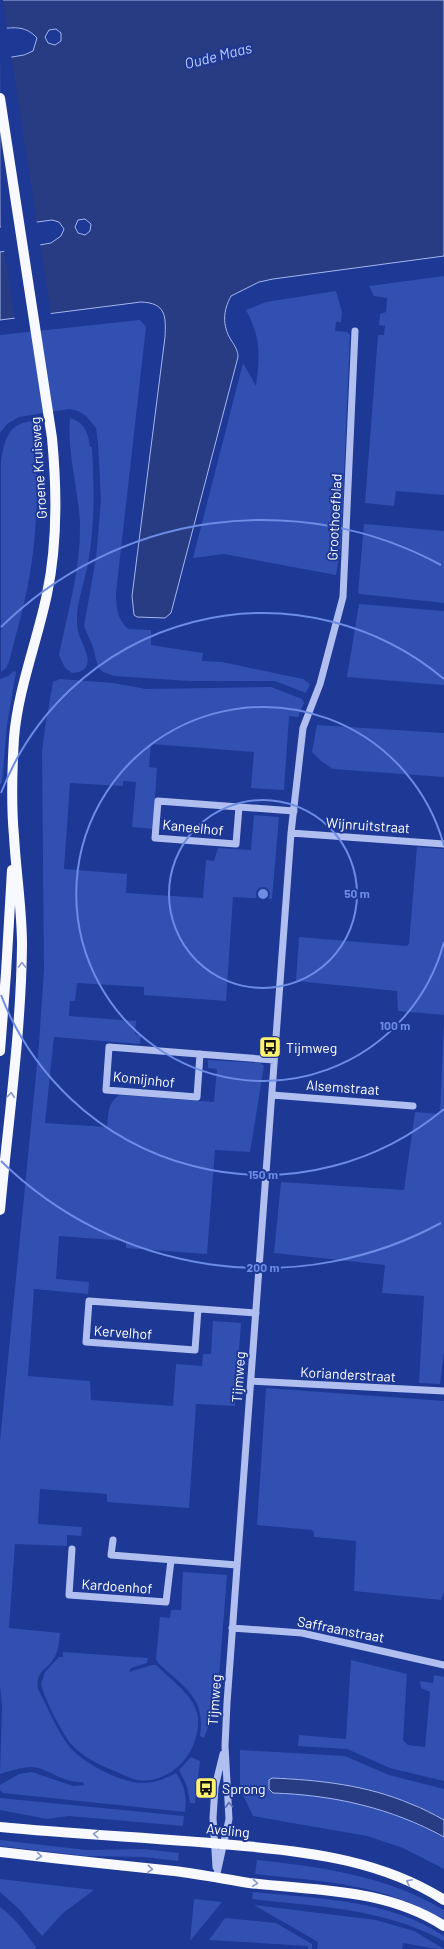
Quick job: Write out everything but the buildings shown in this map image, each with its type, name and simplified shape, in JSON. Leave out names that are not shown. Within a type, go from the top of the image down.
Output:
[{"type":"main road","name":"Groene Kruisweg","points":[[0,98],[52,438],[56,485],[54,551],[48,592],[26,677],[15,735],[12,779],[14,836],[21,915],[21,989],[0,1210]]},
{"type":"main road","name":"Groene Kruisweg","points":[[0,1052],[14,836]]},
{"type":"main road","name":"Aveling","points":[[0,1827],[219,1843],[338,1858],[372,1867],[399,1877],[444,1900]]},
{"type":"main road","points":[[0,1852],[357,1893],[403,1906],[429,1916],[444,1926]]},
{"type":"street","name":"Groothoefblad","points":[[313,700],[320,684],[343,597],[355,331]]},
{"type":"street","name":"Tijmweg","points":[[219,1843],[230,1819],[225,1746],[232,1628],[291,833],[303,728],[313,700]]},
{"type":"street","name":"Kaneelhof","points":[[239,807],[236,844],[155,838],[158,801],[294,811]]},
{"type":"street","name":"Wijnruitstraat","points":[[291,833],[444,844]]},
{"type":"street","name":"Komijnhof","points":[[200,1054],[196,1097],[106,1090],[109,1047],[200,1054],[274,1060]]},
{"type":"street","name":"Alsemstraat","points":[[272,1095],[413,1106]]},
{"type":"street","name":"Kervelhof","points":[[198,1309],[195,1350],[86,1342],[90,1301],[256,1313]]},
{"type":"street","name":"Korianderstraat","points":[[250,1381],[444,1392]]},
{"type":"street","points":[[113,1540],[111,1555],[237,1565]]},
{"type":"street","name":"Kardoenhof","points":[[72,1549],[69,1595],[166,1602],[171,1560]]},
{"type":"street","name":"Saffraanstraat","points":[[232,1628],[302,1633],[444,1665]]},
{"type":"street","name":"Tijmweg","points":[[216,1878],[219,1843],[213,1818],[215,1787],[225,1746]]},
{"type":"shaded area","points":[[444,276],[444,495],[396,491],[394,506],[365,503],[378,335],[384,335],[385,326],[379,325],[380,314],[386,312],[387,298],[374,296],[369,286]]},
{"type":"shaded area","points":[[336,291],[342,312],[341,322],[336,322],[335,331],[347,332],[350,335],[341,545],[336,575],[224,554],[193,558],[243,363],[256,386],[259,356],[257,338],[246,310],[266,302]]},
{"type":"shaded area","points":[[140,320],[146,327],[116,593],[119,617],[128,629],[151,630],[151,645],[203,653],[202,661],[222,662],[303,679],[310,684],[306,693],[275,681],[189,681],[114,676],[103,672],[98,667],[93,647],[84,626],[96,558],[101,500],[96,428],[86,416],[78,411],[69,409],[19,417],[7,424],[0,433],[0,335]]},
{"type":"shaded area","points":[[70,418],[82,425],[87,433],[90,447],[92,447],[94,488],[91,543],[88,564],[77,610],[78,633],[88,658],[85,668],[72,673],[65,668],[59,655],[76,573],[80,539],[79,509],[71,457],[69,431]]},
{"type":"shaded area","points":[[33,421],[37,500],[32,560],[25,600],[9,662],[6,668],[1,672],[1,461],[6,440],[13,429],[24,422]]},
{"type":"shaded area","points":[[364,524],[444,531],[444,603],[358,593]]},
{"type":"shaded area","points":[[359,604],[444,611],[444,685],[347,677]]},
{"type":"shaded area","points":[[14,671],[16,672],[7,725],[2,783],[0,784],[0,679],[8,676]]},
{"type":"shaded area","points":[[60,679],[113,683],[146,689],[271,687],[302,699],[304,703],[298,717],[289,716],[284,790],[251,788],[254,752],[151,744],[149,767],[157,768],[153,829],[132,827],[136,782],[123,781],[123,786],[70,783],[64,869],[127,874],[126,893],[203,898],[206,860],[214,861],[218,848],[251,850],[254,815],[279,817],[272,899],[233,897],[226,1001],[144,995],[144,987],[77,983],[75,1001],[70,1001],[69,1016],[136,1021],[135,1034],[141,1035],[140,1044],[54,1037],[45,1123],[107,1127],[111,1105],[120,1095],[214,1102],[217,1069],[208,1068],[208,1060],[260,1063],[264,1066],[250,1152],[215,1150],[207,1254],[126,1248],[126,1241],[59,1236],[56,1279],[89,1282],[88,1294],[34,1289],[28,1376],[90,1381],[91,1400],[173,1406],[176,1364],[202,1366],[203,1354],[211,1354],[213,1321],[241,1323],[235,1406],[196,1404],[189,1508],[107,1502],[107,1494],[40,1489],[38,1524],[82,1527],[81,1536],[67,1535],[67,1546],[15,1544],[9,1628],[60,1633],[57,1652],[51,1663],[40,1674],[38,1689],[64,1739],[75,1753],[83,1759],[114,1776],[125,1780],[148,1783],[161,1780],[176,1773],[185,1792],[185,1812],[3,1793],[0,1790],[0,1785],[19,1774],[32,1772],[73,1786],[84,1785],[83,1782],[68,1780],[44,1770],[31,1767],[19,1768],[0,1774],[2,1706],[0,1685],[0,1441],[39,1044],[44,969],[42,753],[53,682]]},
{"type":"shaded area","points":[[317,725],[444,733],[444,777],[333,769],[321,761],[312,752]]},
{"type":"shaded area","points":[[417,847],[444,849],[444,1015],[398,1011],[397,991],[296,981],[299,937],[407,946],[409,944]]},
{"type":"shaded area","points":[[444,1019],[444,1351],[440,1384],[419,1383],[424,1296],[382,1293],[385,1265],[274,1253],[281,1182],[404,1190],[415,1112],[440,1114]]},
{"type":"shaded area","points":[[266,1388],[444,1401],[444,1592],[441,1600],[354,1591],[356,1541],[314,1537],[312,1530],[257,1525]]},
{"type":"shaded area","points":[[183,1572],[227,1575],[217,1702],[204,1738],[200,1736],[200,1712],[191,1694],[159,1664],[156,1659],[160,1617],[170,1618],[171,1610],[181,1610]]},
{"type":"shaded area","points":[[63,1652],[148,1658],[147,1663],[131,1668],[129,1672],[156,1665],[187,1694],[196,1709],[198,1727],[192,1749],[187,1757],[165,1775],[156,1779],[137,1780],[106,1768],[85,1756],[75,1748],[67,1739],[58,1724],[49,1706],[41,1684],[45,1672],[59,1657],[63,1657]]},
{"type":"shaded area","points":[[351,1660],[407,1674],[403,1740],[408,1745],[425,1747],[430,1692],[421,1688],[420,1681],[433,1683],[434,1675],[444,1677],[444,1781],[390,1768],[347,1749],[298,1746],[299,1735],[346,1739]]},
{"type":"shaded area","points":[[240,1750],[345,1756],[389,1775],[444,1789],[444,1820],[419,1807],[377,1792],[325,1782],[272,1778],[273,1793],[296,1794],[340,1800],[362,1805],[404,1819],[444,1838],[444,1869],[403,1848],[367,1836],[253,1816],[240,1789]]},
{"type":"shaded area","points":[[191,1757],[200,1761],[195,1803],[190,1803],[187,1786],[179,1770]]},
{"type":"shaded area","points":[[0,1798],[184,1816],[183,1826],[69,1816],[47,1819],[0,1810]]},
{"type":"shaded area","points":[[0,1840],[86,1850],[144,1849],[179,1853],[178,1861],[144,1857],[85,1856],[0,1846]]},
{"type":"shaded area","points":[[257,1860],[330,1870],[377,1881],[422,1898],[444,1910],[444,1920],[398,1898],[375,1891],[329,1882],[255,1874]]},
{"type":"shaded area","points":[[0,1879],[94,1890],[63,1913],[42,1936],[19,1909],[0,1892]]},
{"type":"shaded area","points":[[253,1892],[327,1899],[400,1914],[444,1936],[444,1941],[421,1930],[374,1915],[327,1907],[252,1899]]},
{"type":"shaded area","points":[[194,1899],[222,1902],[190,1941]]},
{"type":"shaded area","points":[[254,1905],[376,1920],[414,1931],[444,1949],[403,1943],[402,1949],[317,1949],[318,1942]]},
{"type":"shaded area","points":[[0,1907],[20,1926],[36,1947],[35,1949],[0,1949]]},
{"type":"shaded area","points":[[225,1918],[276,1923],[312,1944],[312,1949],[308,1949],[308,1946],[209,1940]]},
{"type":"water","name":"Oude Maas","points":[[0,0],[444,0],[444,256],[273,279],[259,282],[231,296],[226,307],[225,323],[228,334],[237,351],[238,357],[171,613],[165,618],[137,617],[134,615],[132,596],[165,337],[163,312],[155,305],[141,302],[0,320],[0,252],[51,243],[61,236],[64,229],[59,222],[52,220],[0,227],[0,59],[24,55],[33,51],[37,38],[29,31],[20,28],[0,29]],"holes":[[[56,29],[61,33],[61,41],[55,45],[48,43],[45,37],[49,30]],[[85,219],[91,224],[90,231],[85,235],[78,233],[75,227],[78,220]]]},
{"type":"water","points":[[272,1778],[325,1782],[377,1792],[419,1807],[444,1820],[444,1837],[404,1818],[362,1805],[340,1800],[296,1794],[273,1793],[269,1789],[269,1780]]},
{"type":"pier","points":[[0,0],[3,0],[7,30],[0,31]]},
{"type":"pier","points":[[11,55],[37,224],[1,229],[0,57]]},
{"type":"pier","points":[[40,243],[51,316],[15,320],[4,249]]},
{"type":"place","name":"Tijmweg","points":[[270,1047]]},
{"type":"place","name":"Sprong","points":[[206,1788]]}]
